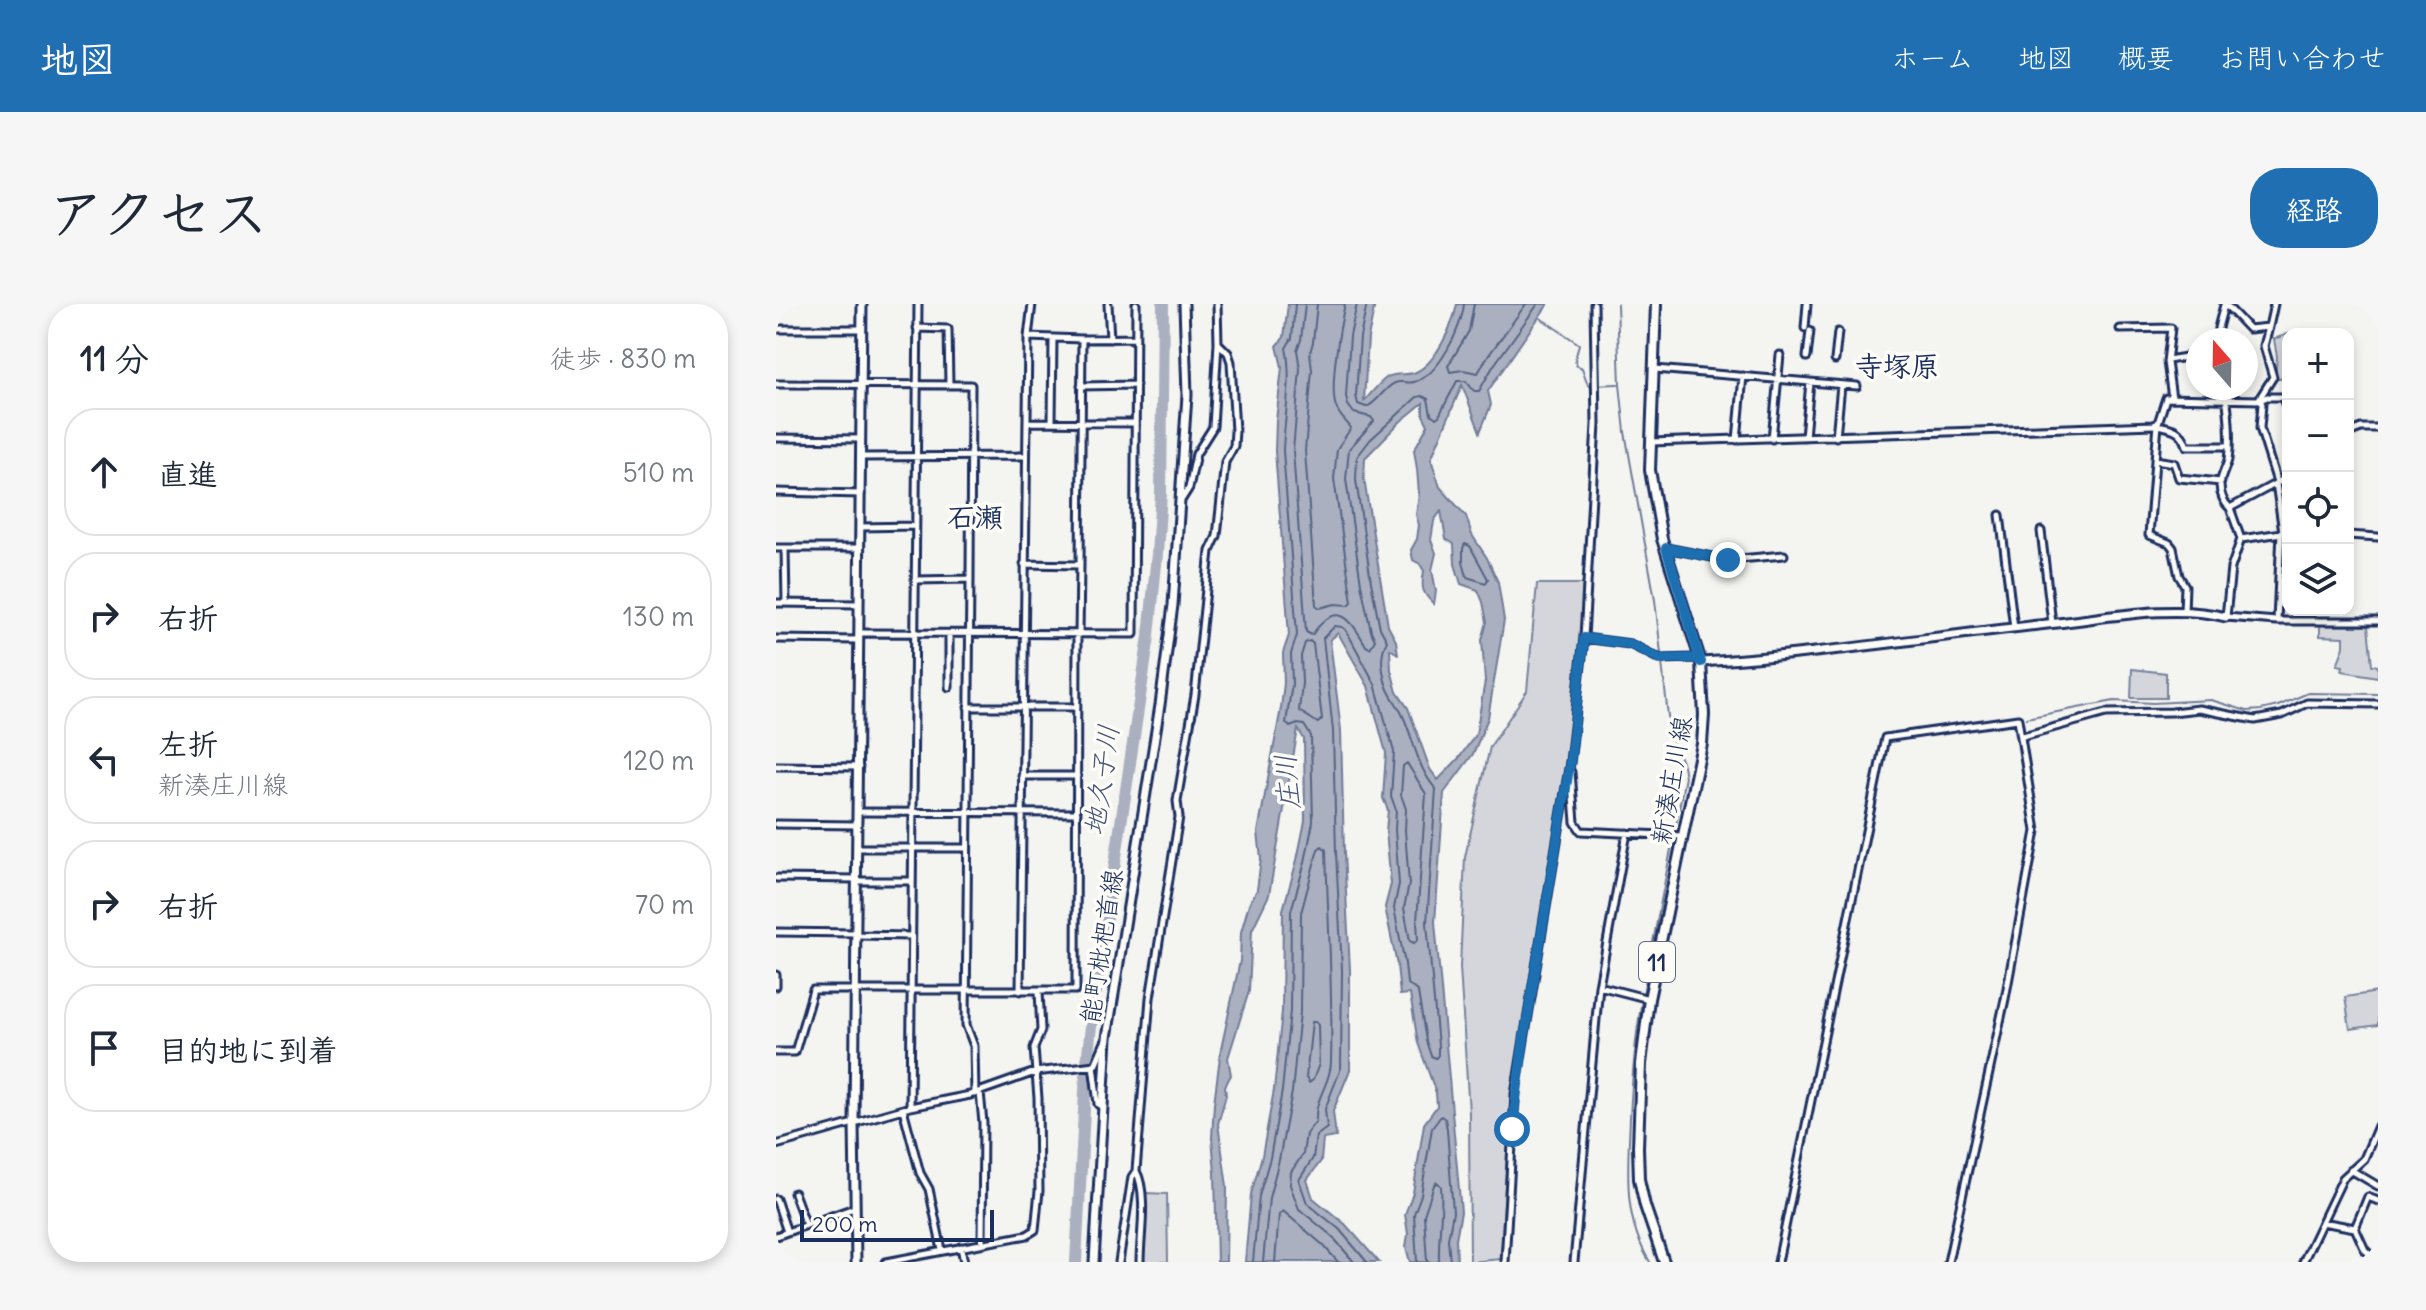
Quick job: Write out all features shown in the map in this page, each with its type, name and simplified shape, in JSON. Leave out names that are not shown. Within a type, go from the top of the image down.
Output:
[{"type":"main road","name":"新湊庄川線","points":[[1656,304],[1650,470],[1666,548],[1701,662],[1704,702],[1702,744],[1649,999],[1641,1064],[1638,1163],[1645,1206],[1664,1262]]},
{"type":"street","points":[[856,1262],[854,1123],[862,304]]},
{"type":"street","points":[[918,304],[912,936],[906,1108],[920,1173],[929,1189],[942,1251]]},
{"type":"street","points":[[1020,991],[1024,564],[1028,337],[1032,304]]},
{"type":"street","points":[[1108,304],[1110,339]]},
{"type":"street","points":[[776,639],[969,633],[1134,634],[1136,304]]},
{"type":"street","name":"能町枇杷首線","points":[[1094,1262],[1107,1038],[1173,605],[1187,395],[1184,304]]},
{"type":"street","points":[[1181,500],[1189,488],[1196,454],[1213,427],[1217,304]]},
{"type":"street","points":[[1505,1262],[1515,1094],[1570,763],[1584,638],[1595,438],[1594,304]]},
{"type":"street","points":[[1807,304],[1807,357]]},
{"type":"street","points":[[2259,400],[2273,377],[2264,346],[2274,304]]},
{"type":"street","points":[[2218,328],[2224,305],[2249,329],[2269,327]]},
{"type":"street","points":[[917,328],[948,329],[949,385]]},
{"type":"street","points":[[2120,329],[2171,328],[2168,360],[2172,398]]},
{"type":"street","points":[[776,329],[862,329]]},
{"type":"street","points":[[1835,360],[1838,332]]},
{"type":"street","points":[[1028,337],[1136,338]]},
{"type":"street","points":[[1052,422],[1053,338]]},
{"type":"street","points":[[776,1052],[795,1052],[813,990],[1076,990],[1082,339]]},
{"type":"street","points":[[1119,1262],[1132,1177],[1136,1171],[1150,998],[1179,817],[1177,801],[1195,695],[1210,551],[1217,536],[1225,462],[1234,446],[1231,362],[1228,353],[1218,343]]},
{"type":"street","points":[[1772,439],[1780,355]]},
{"type":"street","points":[[2168,360],[2186,357]]},
{"type":"street","points":[[1655,369],[1857,386]]},
{"type":"street","points":[[1737,440],[1743,376]]},
{"type":"street","points":[[1805,437],[1810,382]]},
{"type":"street","points":[[776,384],[971,385],[965,991],[966,1025],[974,1046],[977,1093],[983,1123],[982,1243]]},
{"type":"street","points":[[1081,386],[1136,385]]},
{"type":"street","points":[[1836,437],[1841,385]]},
{"type":"street","points":[[2259,400],[2267,397],[2282,397],[2283,400]]},
{"type":"street","points":[[2184,612],[2185,586],[2179,576],[2173,548],[2169,543],[2149,535],[2158,424],[2166,398],[2186,398]]},
{"type":"street","points":[[2226,617],[2231,568],[2241,539],[2222,495],[2221,482],[2228,460],[2227,400]]},
{"type":"street","points":[[2259,400],[2262,404],[2260,428],[2276,482],[2282,520]]},
{"type":"street","points":[[1027,422],[1135,423]]},
{"type":"street","points":[[1650,442],[2158,424],[2177,429],[2184,436],[2187,446],[2228,446]]},
{"type":"street","points":[[2354,431],[2378,428]]},
{"type":"street","points":[[776,438],[861,439]]},
{"type":"street","points":[[861,457],[1026,456]]},
{"type":"street","points":[[2155,460],[2174,463],[2179,478],[2221,482]]},
{"type":"street","points":[[2230,508],[2282,480]]},
{"type":"street","points":[[776,492],[861,494]]},
{"type":"street","points":[[2000,515],[2014,628]]},
{"type":"street","points":[[860,527],[915,526]]},
{"type":"street","points":[[2041,531],[2052,623]]},
{"type":"street","points":[[2241,539],[2282,532]]},
{"type":"street","points":[[2354,535],[2378,537]]},
{"type":"street","points":[[2277,621],[2283,544]]},
{"type":"street","points":[[776,548],[860,548]]},
{"type":"street","points":[[785,548],[786,603]]},
{"type":"street","points":[[1666,548],[1728,560],[1784,555]]},
{"type":"street","points":[[1024,564],[1080,565]]},
{"type":"street","points":[[915,580],[970,579]]},
{"type":"street","points":[[776,603],[859,604]]},
{"type":"street","points":[[1584,638],[1630,644],[1662,659],[1695,658],[1701,662],[2052,623],[2184,612],[2209,612],[2226,617],[2277,621],[2378,621]]},
{"type":"street","points":[[2317,616],[2317,621]]},
{"type":"street","points":[[949,634],[949,687]]},
{"type":"street","points":[[2023,736],[2106,713],[2199,709],[2255,720],[2282,715],[2307,703],[2378,704]]},
{"type":"street","points":[[968,707],[1077,707]]},
{"type":"street","points":[[1778,1262],[1885,738],[2018,719],[2036,831],[2005,999],[1948,1262]]},
{"type":"street","points":[[1570,763],[1575,822],[1581,831],[1683,836]]},
{"type":"street","points":[[776,766],[859,767]]},
{"type":"street","points":[[1022,776],[1078,776]]},
{"type":"street","points":[[858,812],[1078,813]]},
{"type":"street","points":[[776,824],[858,825]]},
{"type":"street","points":[[1574,1262],[1599,986],[1627,833]]},
{"type":"street","points":[[858,848],[967,848]]},
{"type":"street","points":[[776,878],[912,881]]},
{"type":"street","points":[[776,932],[912,936]]},
{"type":"street","points":[[776,975],[776,986]]},
{"type":"street","points":[[1599,986],[1649,999]]},
{"type":"street","points":[[886,1262],[1027,1235],[1035,1230],[1039,1191],[1034,1048],[1041,1030],[1039,991]]},
{"type":"street","points":[[1102,1107],[1098,1104],[1093,1065],[1107,1038]]},
{"type":"street","points":[[776,1145],[906,1108],[977,1093],[1035,1072],[1093,1065]]},
{"type":"street","points":[[2303,1262],[2343,1178],[2364,1159],[2378,1126]]},
{"type":"street","points":[[2351,1170],[2378,1186]]},
{"type":"street","points":[[1136,1171],[1142,1192],[1140,1262]]},
{"type":"street","points":[[794,1193],[806,1225]]},
{"type":"street","points":[[2378,1201],[2368,1197],[2355,1228],[2365,1250],[2378,1262]]},
{"type":"street","points":[[776,1199],[787,1232]]},
{"type":"street","points":[[776,1236],[854,1208]]},
{"type":"street","points":[[2322,1222],[2355,1228]]},
{"type":"street","points":[[961,1247],[964,1262]]},
{"type":"shaded area","points":[[2282,336],[2282,378],[2275,379],[2277,357],[2274,339]]},
{"type":"shaded area","points":[[1537,584],[1583,584],[1573,708],[1515,1078],[1501,1259],[1470,1262],[1469,1113],[1460,967],[1465,857],[1490,747],[1527,691]]},
{"type":"shaded area","points":[[2320,625],[2368,626],[2372,665],[2378,666],[2378,677],[2342,671],[2343,666],[2337,665],[2344,647],[2344,637],[2320,636]]},
{"type":"shaded area","points":[[2132,669],[2166,673],[2166,698],[2131,698]]},
{"type":"shaded area","points":[[2378,992],[2378,1025],[2350,1029],[2345,997]]},
{"type":"shaded area","points":[[1146,1193],[1167,1194],[1168,1262],[1143,1262]]},
{"type":"water","name":"庄川","points":[[1288,304],[1375,304],[1368,338],[1364,401],[1386,378],[1416,372],[1430,361],[1448,332],[1457,304],[1548,304],[1488,391],[1491,405],[1480,432],[1462,385],[1431,459],[1440,487],[1466,516],[1472,535],[1498,582],[1504,620],[1488,718],[1473,754],[1444,793],[1435,922],[1461,1212],[1456,1239],[1457,1262],[1410,1262],[1406,1247],[1405,1214],[1413,1193],[1424,1124],[1437,1106],[1436,1093],[1418,1043],[1410,994],[1400,995],[1385,907],[1391,884],[1386,831],[1388,810],[1383,798],[1386,753],[1368,686],[1338,633],[1330,640],[1341,730],[1350,970],[1350,1070],[1333,1111],[1336,1137],[1323,1139],[1321,1161],[1307,1180],[1313,1198],[1345,1224],[1379,1262],[1245,1262],[1251,1194],[1262,1156],[1274,1090],[1282,1011],[1283,910],[1305,821],[1304,739],[1298,729],[1269,895],[1252,930],[1249,991],[1228,1058],[1231,1075],[1225,1086],[1226,1095],[1218,1124],[1227,1186],[1226,1262],[1217,1262],[1212,1138],[1214,1103],[1221,1049],[1240,961],[1241,932],[1249,904],[1257,890],[1261,859],[1258,832],[1281,708],[1283,653],[1289,635],[1275,451],[1282,367],[1277,346],[1284,337]],"holes":[[[1423,403],[1423,415],[1428,425],[1414,450],[1419,525],[1411,550],[1413,560],[1424,571],[1423,590],[1434,604],[1436,591],[1432,570],[1436,553],[1431,540],[1434,521],[1441,511],[1446,539],[1454,544],[1455,564],[1461,584],[1478,590],[1487,622],[1482,640],[1485,681],[1476,734],[1438,780],[1430,769],[1408,708],[1397,692],[1391,670],[1390,649],[1398,654],[1396,641],[1388,626],[1364,479],[1365,458]]]},
{"type":"waterway","name":"地久子川","points":[[1076,1262],[1086,1072],[1092,1017],[1149,636],[1157,554],[1161,493],[1163,304]]},
{"type":"waterway","points":[[1617,304],[1625,432],[1655,600],[1670,734],[1685,777],[1643,994]]},
{"type":"waterway","points":[[1539,317],[1579,344],[1576,365],[1582,368],[1588,385],[1618,384]]},
{"type":"waterway","points":[[2026,718],[2114,701],[2153,703],[2211,700],[2247,711],[2278,706],[2308,693],[2378,694]]},
{"type":"waterway","points":[[1642,1000],[1633,1073],[1628,1174],[1635,1228],[1650,1262]]},
{"type":"district","name":"寺塚原","points":[[1897,366]]},
{"type":"district","name":"石瀬","points":[[975,517]]},
{"type":"route","points":[[1512,1129],[1515,1094],[1570,763],[1584,638],[1630,644],[1660,659],[1695,658],[1701,662],[1666,548],[1728,560]]}]
